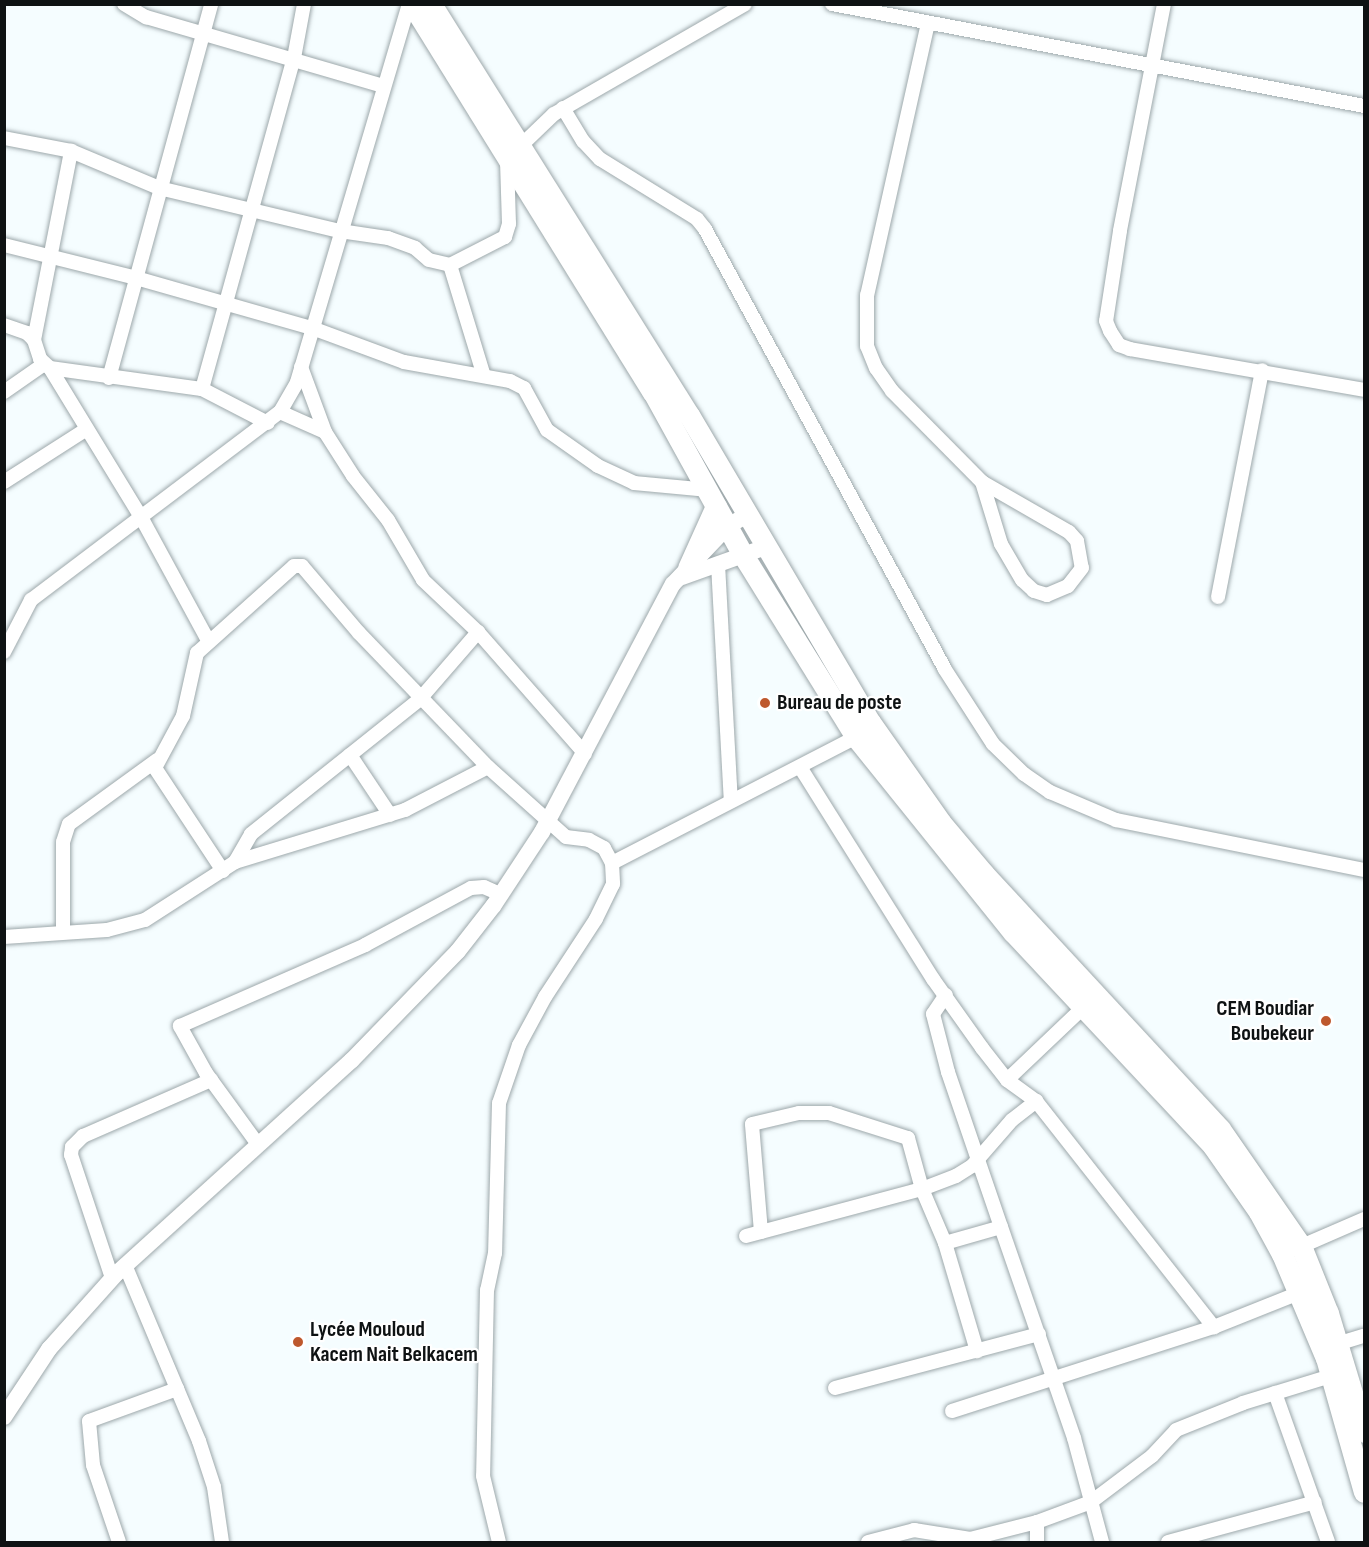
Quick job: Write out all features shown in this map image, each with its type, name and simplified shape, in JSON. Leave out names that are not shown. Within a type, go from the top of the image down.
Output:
[{"type":"main road","points":[[411,4],[514,152],[747,515],[828,657],[941,823],[1213,1146],[1259,1212],[1291,1250],[1337,1344],[1360,1437],[1365,1492]]},
{"type":"main road","points":[[431,4],[744,555],[856,737],[960,871],[1090,1002]]},
{"type":"main road","points":[[683,574],[713,498]]},
{"type":"main road","points":[[1291,1250],[1299,1293],[1331,1376],[1360,1437]]},
{"type":"street","points":[[124,4],[146,17],[294,58],[384,86]]},
{"type":"street","points":[[110,378],[159,188],[211,4]]},
{"type":"street","points":[[202,389],[224,302],[294,58],[304,4]]},
{"type":"street","points":[[4,652],[31,600],[280,412],[301,367],[340,231],[411,4]]},
{"type":"street","points":[[4,138],[71,151],[159,188],[340,231],[402,242],[429,260],[450,265],[505,237],[509,224],[514,152],[563,108],[745,4]]},
{"type":"street","points":[[832,4],[1365,106]]},
{"type":"street","points":[[1164,4],[1150,66],[1106,321],[1119,345],[1130,349],[1262,370],[1365,390]]},
{"type":"street","points":[[928,23],[867,295],[864,323],[872,357],[892,391],[982,482],[1070,532],[1077,541],[1082,568],[1068,586],[1047,595],[1034,591],[1022,580],[1001,544],[982,482]]},
{"type":"street","points":[[563,108],[583,141],[600,159],[697,219],[705,229],[944,668],[993,744],[1024,774],[1050,792],[1116,820],[1365,870]]},
{"type":"street","points":[[34,340],[71,151]]},
{"type":"street","points":[[4,245],[224,302],[312,328],[404,362],[484,376],[524,388],[547,430],[616,475],[713,498]]},
{"type":"street","points":[[450,265],[484,376]]},
{"type":"street","points":[[4,325],[19,328],[34,340],[141,517],[209,642]]},
{"type":"street","points":[[4,392],[48,366],[110,378],[202,389],[268,423]]},
{"type":"street","points":[[301,367],[325,432],[388,520],[423,580],[478,632],[585,754]]},
{"type":"street","points":[[1218,597],[1262,370]]},
{"type":"street","points":[[280,412],[325,432]]},
{"type":"street","points":[[4,482],[87,429]]},
{"type":"street","points":[[4,1417],[49,1349],[112,1278],[257,1143],[396,1019],[458,951],[500,894],[548,819],[585,754],[660,606],[683,574],[728,526],[747,515]]},
{"type":"street","points":[[683,574],[766,547]]},
{"type":"street","points":[[718,564],[731,801]]},
{"type":"street","points":[[63,932],[63,842],[69,824],[157,760],[183,716],[193,661],[209,642],[291,567],[300,565],[420,699],[488,767],[566,837],[599,843],[612,863],[613,884],[596,919],[544,997],[519,1045],[499,1102],[495,1241],[487,1290],[483,1476],[499,1542]]},
{"type":"street","points":[[236,862],[251,834],[420,699],[478,632]]},
{"type":"street","points":[[612,863],[856,737]]},
{"type":"street","points":[[350,755],[390,815]]},
{"type":"street","points":[[157,760],[156,774],[223,871]]},
{"type":"street","points":[[4,937],[107,930],[145,920],[236,862],[390,815],[488,767]]},
{"type":"street","points":[[800,767],[946,995],[1007,1080],[1036,1101],[1214,1327]]},
{"type":"street","points":[[257,1143],[181,1034],[184,1023],[365,945],[471,888],[484,887],[500,894]]},
{"type":"street","points":[[946,995],[933,1014],[948,1072],[1054,1378],[1102,1542]]},
{"type":"street","points":[[1007,1080],[1090,1002]]},
{"type":"street","points":[[112,1278],[71,1155],[72,1147],[83,1136],[211,1080]]},
{"type":"street","points":[[746,1236],[922,1189],[966,1171],[1012,1120],[1036,1101]]},
{"type":"street","points":[[761,1232],[752,1126],[761,1119],[799,1113],[829,1113],[904,1136],[913,1148],[922,1189],[945,1243],[977,1351]]},
{"type":"street","points":[[1291,1250],[1365,1219]]},
{"type":"street","points":[[945,1243],[1001,1227]]},
{"type":"street","points":[[125,1265],[177,1389],[214,1487],[222,1542]]},
{"type":"street","points":[[952,1411],[1214,1327],[1299,1293]]},
{"type":"street","points":[[835,1388],[1039,1334]]},
{"type":"street","points":[[1337,1344],[1365,1336]]},
{"type":"street","points":[[874,1541],[914,1530],[970,1539],[1037,1522],[1091,1502],[1152,1456],[1176,1430],[1331,1376]]},
{"type":"street","points":[[119,1542],[93,1465],[89,1421],[177,1389]]},
{"type":"street","points":[[1275,1394],[1328,1542]]},
{"type":"street","points":[[1168,1542],[1232,1528],[1315,1502]]},
{"type":"street","points":[[1037,1522],[1038,1542]]},
{"type":"street","points":[[1232,1528],[1236,1542]]},
{"type":"place","name":"Bureau de poste","points":[[765,703]]},
{"type":"place","name":"CEM Boudiar Boubekeur","points":[[1326,1021]]},
{"type":"place","name":"Lycée Mouloud Kacem Nait Belkacem","points":[[298,1342]]}]
